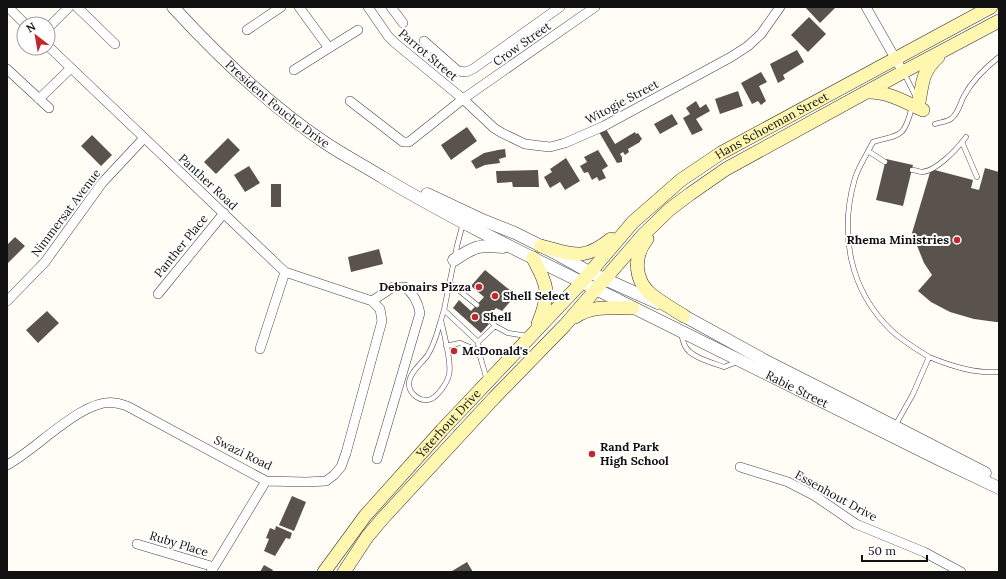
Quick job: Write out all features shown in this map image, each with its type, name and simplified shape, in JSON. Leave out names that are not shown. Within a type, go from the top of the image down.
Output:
[{"type":"main road","name":"Hans Schoeman Street","points":[[581,282],[633,222],[681,180],[721,153],[991,7]]},
{"type":"main road","name":"Hans Schoeman Street","points":[[596,290],[643,235],[670,209],[703,183],[903,72],[999,21]]},
{"type":"main road","points":[[869,92],[886,94],[918,106],[927,69],[945,50]]},
{"type":"main road","points":[[670,209],[643,243],[637,256],[636,266],[640,280],[648,291],[684,316]]},
{"type":"main road","points":[[541,246],[574,255],[589,253],[604,245],[633,222]]},
{"type":"main road","points":[[533,258],[544,281],[547,292],[545,307],[533,334]]},
{"type":"main road","name":"Ysterhout Drive","points":[[324,572],[365,516],[487,382],[581,282]]},
{"type":"main road","name":"Ysterhout Drive","points":[[344,572],[367,537],[383,518],[494,398],[565,325],[596,290]]},
{"type":"main road","points":[[565,325],[578,315],[596,308],[633,308]]},
{"type":"street","points":[[8,7],[17,16]]},
{"type":"street","points":[[56,20],[69,7]]},
{"type":"street","points":[[77,7],[115,44]]},
{"type":"street","name":"President Fouche Drive","points":[[168,7],[183,18]]},
{"type":"street","name":"President Fouche Drive","points":[[173,7],[245,78],[273,103],[325,142],[383,178],[406,185],[466,218],[514,248],[596,290]]},
{"type":"street","points":[[247,30],[281,7]]},
{"type":"street","points":[[299,7],[329,48]]},
{"type":"street","points":[[391,7],[402,23]]},
{"type":"street","points":[[424,41],[458,70],[466,72],[473,69],[560,7]]},
{"type":"street","name":"Crow Street","points":[[350,101],[403,142],[409,142],[463,100],[595,7]]},
{"type":"street","name":"Witogie Street","points":[[463,100],[494,128],[525,144],[550,146],[565,144],[604,126],[702,73],[748,46],[760,34],[780,7]]},
{"type":"street","points":[[866,7],[903,72]]},
{"type":"street","name":"Parrot Street","points":[[370,8],[388,36],[395,43],[463,100]]},
{"type":"street","points":[[294,70],[358,30]]},
{"type":"street","name":"Panther Road","points":[[56,54],[285,272],[372,301]]},
{"type":"street","points":[[39,99],[71,68]]},
{"type":"street","points":[[9,74],[49,108]]},
{"type":"street","name":"Nimmersat Avenue","points":[[7,301],[45,262],[102,182],[144,138]]},
{"type":"street","name":"Panther Place","points":[[158,294],[224,213]]},
{"type":"street","name":"President Fouche Drive","points":[[466,218],[515,233],[604,279]]},
{"type":"street","points":[[454,260],[478,246],[484,245],[514,248]]},
{"type":"street","points":[[260,349],[285,272]]},
{"type":"street","name":"Rabie Street","points":[[604,279],[684,316],[766,361],[999,480]]},
{"type":"street","points":[[372,301],[393,287],[405,287],[412,292],[419,304],[420,313],[377,459]]},
{"type":"street","name":"Rabie Street","points":[[596,290],[999,488]]},
{"type":"street","name":"Swazi Road","points":[[7,465],[36,446],[78,413],[90,406],[114,402],[127,406],[266,481],[326,481],[341,467],[346,453],[382,321],[380,309],[372,301]]},
{"type":"street","name":"Essenhout Drive","points":[[740,467],[788,482],[819,498],[856,524],[924,552],[961,572]]},
{"type":"street","points":[[212,569],[266,481]]},
{"type":"street","name":"Ruby Place","points":[[137,544],[212,569]]},
{"type":"lane","points":[[935,124],[949,120],[954,116],[963,97],[975,80],[991,63],[999,57]]},
{"type":"lane","points":[[903,72],[918,106],[899,135],[873,142],[856,178],[849,210],[847,238],[853,268],[873,309],[881,320],[900,338],[929,358],[961,368],[992,373],[999,372]]},
{"type":"lane","points":[[912,170],[925,171],[934,167],[954,152],[966,137]]},
{"type":"lane","points":[[962,142],[977,177]]},
{"type":"lane","points":[[868,151],[885,162]]},
{"type":"lane","points":[[441,320],[450,369],[448,378],[438,394],[432,399],[426,400],[418,398],[411,392],[409,384],[411,376],[432,349],[444,310],[457,246],[466,218]]},
{"type":"lane","points":[[450,283],[476,305]]},
{"type":"lane","points":[[444,310],[478,342],[487,382]]},
{"type":"lane","points":[[488,317],[495,326],[508,333],[533,334]]},
{"type":"lane","points":[[478,342],[495,326]]},
{"type":"lane","points":[[446,346],[460,343],[479,351]]},
{"type":"lane","points":[[895,426],[913,394],[929,358]]},
{"type":"building","points":[[805,7],[836,7],[820,23]]},
{"type":"building","points":[[809,17],[826,34],[808,52],[791,35]]},
{"type":"building","points":[[797,50],[804,62],[783,75],[785,79],[778,83],[770,64]]},
{"type":"building","points":[[761,72],[767,82],[759,86],[766,101],[761,105],[758,101],[752,104],[741,83]]},
{"type":"building","points":[[738,91],[743,106],[720,114],[715,99]]},
{"type":"building","points":[[696,101],[700,108],[706,104],[710,111],[696,119],[703,130],[692,135],[683,118],[690,114],[686,108]]},
{"type":"building","points":[[672,114],[678,124],[660,134],[654,124]]},
{"type":"building","points":[[467,127],[477,141],[451,160],[441,145]]},
{"type":"building","points":[[606,129],[615,144],[635,132],[636,134],[638,133],[642,139],[640,142],[628,149],[629,152],[625,155],[623,152],[620,154],[622,157],[622,162],[617,163],[599,132]]},
{"type":"building","points":[[92,135],[112,155],[101,166],[81,146]]},
{"type":"building","points":[[228,138],[240,150],[216,174],[204,162]]},
{"type":"building","points":[[505,149],[506,157],[499,159],[500,163],[485,165],[476,169],[471,161],[484,153]]},
{"type":"building","points":[[598,150],[608,166],[602,170],[606,178],[599,181],[597,177],[592,180],[588,172],[584,173],[580,166],[587,162],[584,157]]},
{"type":"building","points":[[566,158],[580,181],[565,190],[560,182],[550,188],[544,177],[552,172],[550,169]]},
{"type":"building","points":[[886,159],[913,165],[903,206],[876,200]]},
{"type":"building","points":[[249,166],[260,183],[245,192],[234,175]]},
{"type":"building","name":"Rhema Ministries","points":[[985,168],[999,172],[999,322],[974,319],[950,312],[931,302],[918,291],[932,275],[924,263],[912,233],[931,169],[973,180],[971,188],[979,190]]},
{"type":"building","points":[[538,170],[539,187],[513,187],[512,182],[497,183],[496,171]]},
{"type":"building","points":[[271,184],[281,184],[281,207],[271,207]]},
{"type":"building","points":[[15,237],[25,246],[7,264],[7,245]]},
{"type":"building","points":[[379,249],[383,264],[351,272],[348,257]]},
{"type":"building","points":[[485,270],[516,295],[502,311],[496,308],[485,321],[489,324],[481,333],[453,308],[459,300],[471,311],[484,297],[471,286]]},
{"type":"building","points":[[47,311],[59,323],[38,343],[26,330]]},
{"type":"building","points":[[292,496],[306,502],[294,531],[279,525]]},
{"type":"building","points":[[276,526],[292,533],[290,539],[286,538],[275,556],[264,551],[269,539],[266,538],[270,528],[275,530]]},
{"type":"building","points":[[467,562],[473,572],[452,571]]},
{"type":"building","points":[[264,565],[273,570],[272,572],[260,572]]},
{"type":"place","name":"Rhema Ministries","points":[[957,240]]},
{"type":"place","name":"Debonairs Pizza","points":[[479,287]]},
{"type":"place","name":"Shell Select","points":[[495,296]]},
{"type":"place","name":"Shell","points":[[475,317]]},
{"type":"place","name":"McDonald's","points":[[454,351]]},
{"type":"place","name":"Rand Park High School","points":[[592,454]]}]
